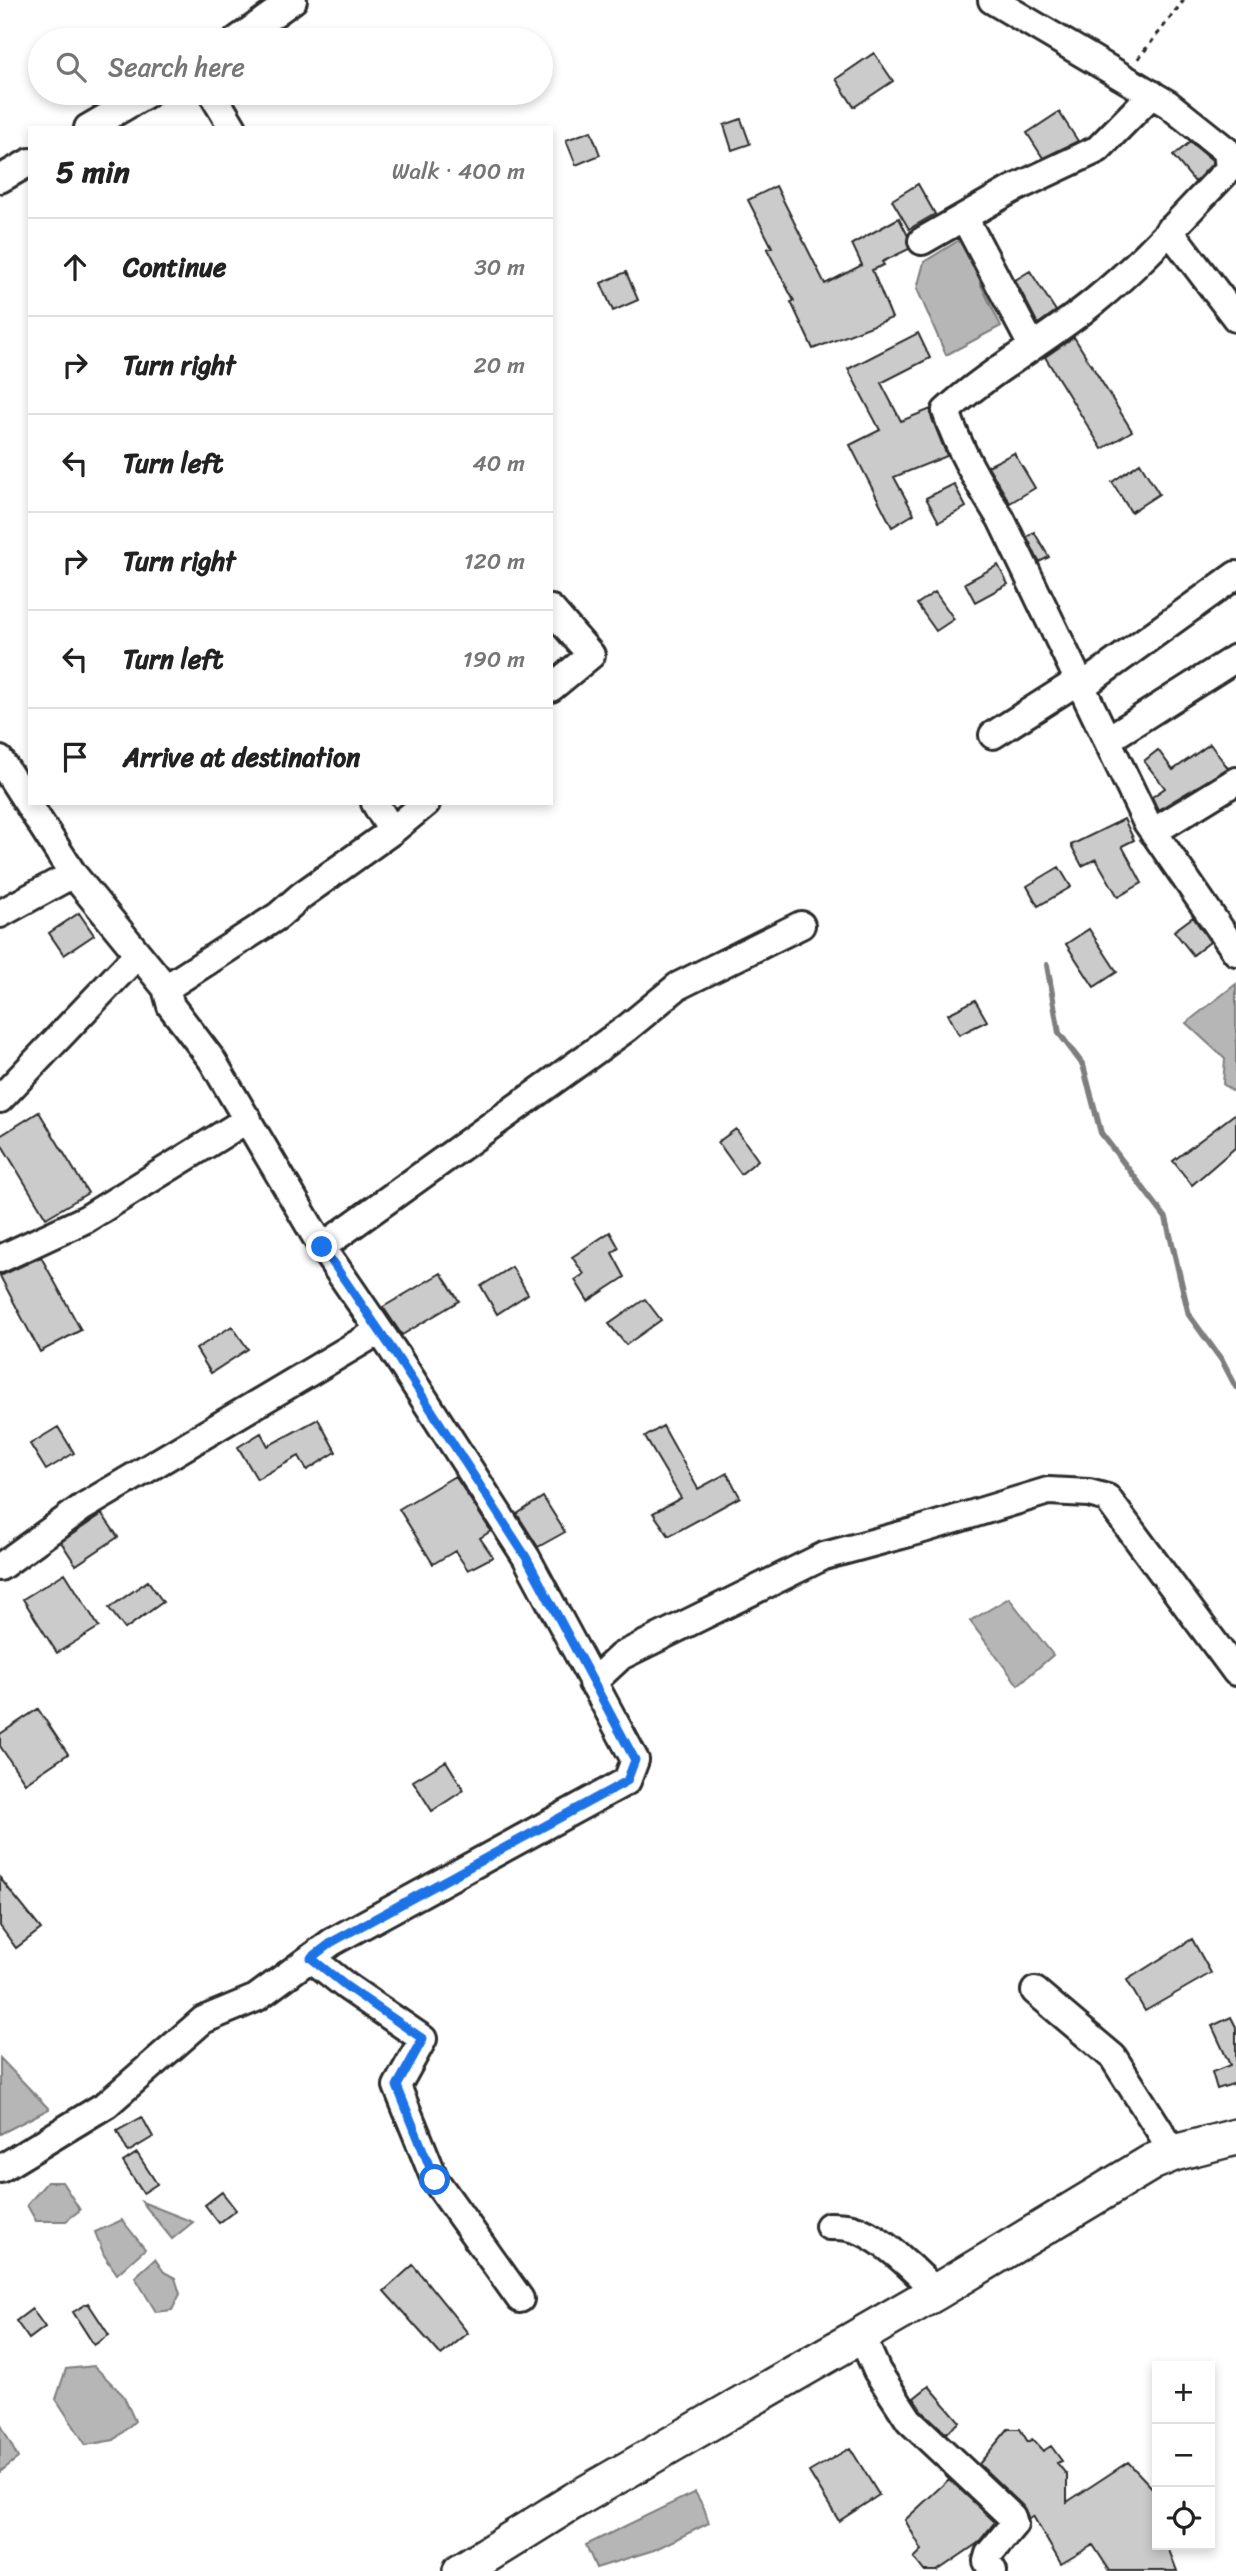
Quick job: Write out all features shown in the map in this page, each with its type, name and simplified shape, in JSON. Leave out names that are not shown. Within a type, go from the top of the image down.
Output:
[{"type":"main road","points":[[461,2571],[575,2500],[936,2292],[1152,2162],[1174,2152],[1236,2137]]},
{"type":"street","points":[[247,28],[265,7],[293,0]]},
{"type":"street","points":[[992,0],[1168,104],[1227,151],[1230,169],[1096,301],[970,389],[946,411],[954,435],[979,485],[1001,519],[1146,821],[1236,952]]},
{"type":"street","points":[[922,241],[1011,190],[1098,149],[1152,94]]},
{"type":"street","points":[[91,126],[127,105]]},
{"type":"street","points":[[219,105],[232,126]]},
{"type":"street","points":[[0,179],[28,163]]},
{"type":"street","points":[[964,217],[1032,346]]},
{"type":"street","points":[[1169,230],[1236,318]]},
{"type":"street","points":[[993,736],[1080,684],[1236,575]]},
{"type":"street","points":[[553,611],[591,655],[553,686]]},
{"type":"street","points":[[1107,740],[1236,658]]},
{"type":"street","points":[[0,760],[28,804]]},
{"type":"street","points":[[1153,832],[1236,781]]},
{"type":"street","points":[[0,2169],[107,2104],[203,2020],[256,1998],[332,1942],[627,1781],[635,1760],[526,1557],[322,1247],[212,1060],[170,1006],[166,988],[73,874],[29,805]]},
{"type":"street","points":[[375,805],[392,831]]},
{"type":"street","points":[[166,988],[278,916],[302,895],[392,831],[424,805]]},
{"type":"street","points":[[0,914],[73,874]]},
{"type":"street","points":[[322,1247],[618,1035],[678,986],[801,925]]},
{"type":"street","points":[[0,1099],[138,954]]},
{"type":"street","points":[[2,1250],[86,1219],[248,1119]]},
{"type":"street","points":[[0,1567],[83,1507],[379,1331]]},
{"type":"street","points":[[592,1683],[621,1656],[824,1556],[1048,1491],[1089,1493],[1107,1498],[1236,1672]]},
{"type":"street","points":[[311,1958],[346,1986],[423,2039],[397,2086],[435,2180],[520,2299]]},
{"type":"street","points":[[1035,1991],[1113,2057],[1174,2152]]},
{"type":"street","points":[[829,2226],[853,2228],[874,2239],[908,2263],[936,2292]]},
{"type":"street","points":[[861,2335],[877,2371],[909,2420],[1012,2517],[1014,2524],[989,2554],[987,2561],[993,2571]]},
{"type":"path","points":[[1124,78],[1171,14],[1185,0]]},
{"type":"shaded area","points":[[961,239],[983,265],[980,283],[1001,326],[946,355],[917,289],[924,262]]},
{"type":"shaded area","points":[[1236,984],[1236,1088],[1232,1091],[1223,1084],[1225,1059],[1186,1023]]},
{"type":"shaded area","points":[[1009,1598],[1053,1655],[1018,1685],[970,1621]]},
{"type":"shaded area","points":[[0,2058],[49,2109],[0,2134]]},
{"type":"shaded area","points":[[47,2182],[62,2182],[80,2210],[66,2221],[36,2221],[27,2205]]},
{"type":"shaded area","points":[[142,2202],[193,2222],[172,2239]]},
{"type":"shaded area","points":[[122,2220],[145,2249],[117,2274],[104,2255],[95,2232]]},
{"type":"shaded area","points":[[155,2259],[164,2272],[175,2278],[180,2294],[172,2310],[156,2312],[135,2277]]},
{"type":"shaded area","points":[[94,2366],[123,2395],[135,2421],[114,2440],[86,2445],[56,2399],[66,2369]]},
{"type":"shaded area","points":[[0,2423],[18,2458],[0,2472]]},
{"type":"shaded area","points":[[695,2492],[709,2523],[654,2550],[596,2568],[586,2545]]},
{"type":"building","points":[[874,53],[893,81],[854,107],[836,79]]},
{"type":"building","points":[[1059,112],[1078,141],[1043,158],[1027,133]]},
{"type":"building","points":[[741,119],[750,144],[732,150],[724,125]]},
{"type":"building","points":[[591,131],[600,155],[576,165],[566,140]]},
{"type":"building","points":[[1190,142],[1213,163],[1195,182],[1173,156]]},
{"type":"building","points":[[918,184],[935,214],[909,229],[892,200]]},
{"type":"building","points":[[776,186],[825,284],[862,265],[852,244],[899,218],[908,236],[909,249],[872,270],[892,318],[813,349],[791,302],[794,301],[767,249],[772,247],[748,200]]},
{"type":"building","points":[[1030,271],[1056,311],[1038,324],[1015,280]]},
{"type":"building","points":[[626,272],[638,300],[613,311],[601,283]]},
{"type":"building","points":[[918,333],[930,358],[881,383],[901,421],[931,409],[931,416],[947,456],[894,477],[914,514],[892,527],[850,445],[880,430],[848,369]]},
{"type":"building","points":[[1074,337],[1132,431],[1102,449],[1045,357]]},
{"type":"building","points":[[1014,453],[1035,488],[1010,503],[988,466]]},
{"type":"building","points":[[1140,463],[1159,494],[1131,512],[1112,482]]},
{"type":"building","points":[[954,484],[966,507],[939,522],[926,498]]},
{"type":"building","points":[[1034,532],[1049,557],[1039,562],[1027,537]]},
{"type":"building","points":[[998,565],[1008,584],[975,602],[965,583]]},
{"type":"building","points":[[935,592],[954,619],[936,631],[917,604]]},
{"type":"building","points":[[1210,744],[1228,768],[1158,810],[1152,797],[1165,788],[1144,761],[1158,750],[1173,770]]},
{"type":"building","points":[[1124,819],[1134,840],[1122,846],[1142,883],[1118,897],[1096,859],[1082,866],[1071,845]]},
{"type":"building","points":[[1059,867],[1071,887],[1038,906],[1027,886]]},
{"type":"building","points":[[79,913],[94,935],[64,955],[49,933]]},
{"type":"building","points":[[1193,917],[1210,942],[1193,955],[1174,931]]},
{"type":"building","points":[[1089,929],[1117,972],[1094,987],[1066,944]]},
{"type":"building","points":[[975,1000],[987,1021],[959,1035],[948,1014]]},
{"type":"building","points":[[39,1112],[88,1193],[46,1218],[0,1142],[0,1136]]},
{"type":"building","points":[[1236,1113],[1236,1147],[1192,1185],[1173,1161]]},
{"type":"building","points":[[736,1129],[758,1160],[741,1174],[718,1142]]},
{"type":"building","points":[[610,1232],[619,1248],[612,1253],[625,1277],[588,1301],[575,1280],[584,1274],[572,1257]]},
{"type":"building","points":[[41,1257],[81,1330],[40,1352],[0,1276]]},
{"type":"building","points":[[512,1267],[528,1294],[497,1314],[481,1286]]},
{"type":"building","points":[[441,1273],[459,1301],[402,1335],[383,1307]]},
{"type":"building","points":[[645,1299],[661,1320],[626,1345],[609,1324]]},
{"type":"building","points":[[232,1326],[248,1349],[211,1373],[196,1349]]},
{"type":"building","points":[[318,1419],[336,1452],[307,1470],[299,1456],[257,1479],[238,1447],[261,1433],[268,1446]]},
{"type":"building","points":[[663,1426],[698,1489],[727,1473],[740,1497],[669,1536],[653,1513],[681,1498],[645,1437]]},
{"type":"building","points":[[58,1427],[74,1453],[46,1470],[30,1444]]},
{"type":"building","points":[[455,1476],[491,1531],[480,1538],[493,1557],[468,1570],[455,1551],[433,1564],[399,1509]]},
{"type":"building","points":[[543,1497],[565,1532],[538,1547],[517,1514]]},
{"type":"building","points":[[102,1514],[118,1537],[76,1565],[61,1542]]},
{"type":"building","points":[[65,1573],[99,1627],[57,1653],[23,1599]]},
{"type":"building","points":[[148,1581],[163,1602],[125,1629],[109,1608]]},
{"type":"building","points":[[38,1709],[68,1754],[25,1783],[0,1746],[0,1734]]},
{"type":"building","points":[[446,1761],[464,1790],[432,1811],[413,1781]]},
{"type":"building","points":[[0,1878],[41,1929],[16,1948],[0,1926]]},
{"type":"building","points":[[1192,1939],[1211,1973],[1145,2011],[1127,1980]]},
{"type":"building","points":[[1231,2017],[1236,2027],[1236,2083],[1217,2089],[1212,2072],[1230,2065],[1212,2026]]},
{"type":"building","points":[[142,2117],[153,2137],[128,2152],[117,2131]]},
{"type":"building","points":[[137,2153],[157,2184],[143,2193],[123,2162]]},
{"type":"building","points":[[222,2192],[236,2210],[219,2223],[205,2205]]},
{"type":"building","points":[[413,2265],[468,2333],[441,2355],[384,2291]]},
{"type":"building","points":[[88,2303],[109,2335],[94,2345],[73,2312]]},
{"type":"building","points":[[32,2309],[45,2327],[29,2339],[16,2321]]},
{"type":"building","points":[[929,2386],[960,2422],[946,2433],[921,2410],[914,2398]]},
{"type":"building","points":[[1008,2429],[1020,2429],[1028,2442],[1032,2439],[1043,2451],[1051,2446],[1062,2461],[1057,2463],[1067,2475],[1067,2502],[1128,2462],[1152,2488],[1152,2550],[1169,2550],[1177,2571],[1110,2571],[1093,2545],[1061,2564],[1033,2516],[1029,2519],[1023,2506],[979,2464]]},
{"type":"building","points":[[850,2448],[879,2495],[839,2521],[809,2472]]},
{"type":"building","points":[[949,2479],[995,2522],[978,2543],[937,2571],[924,2571],[914,2558],[922,2550],[905,2520]]},
{"type":"waterway","points":[[1047,965],[1059,1033],[1083,1065],[1101,1133],[1166,1218],[1189,1315],[1223,1362],[1236,1387]]},
{"type":"route","points":[[322,1247],[392,1349],[526,1557],[635,1760],[627,1781],[332,1942],[311,1958],[346,1986],[423,2039],[397,2086],[435,2180]]}]
